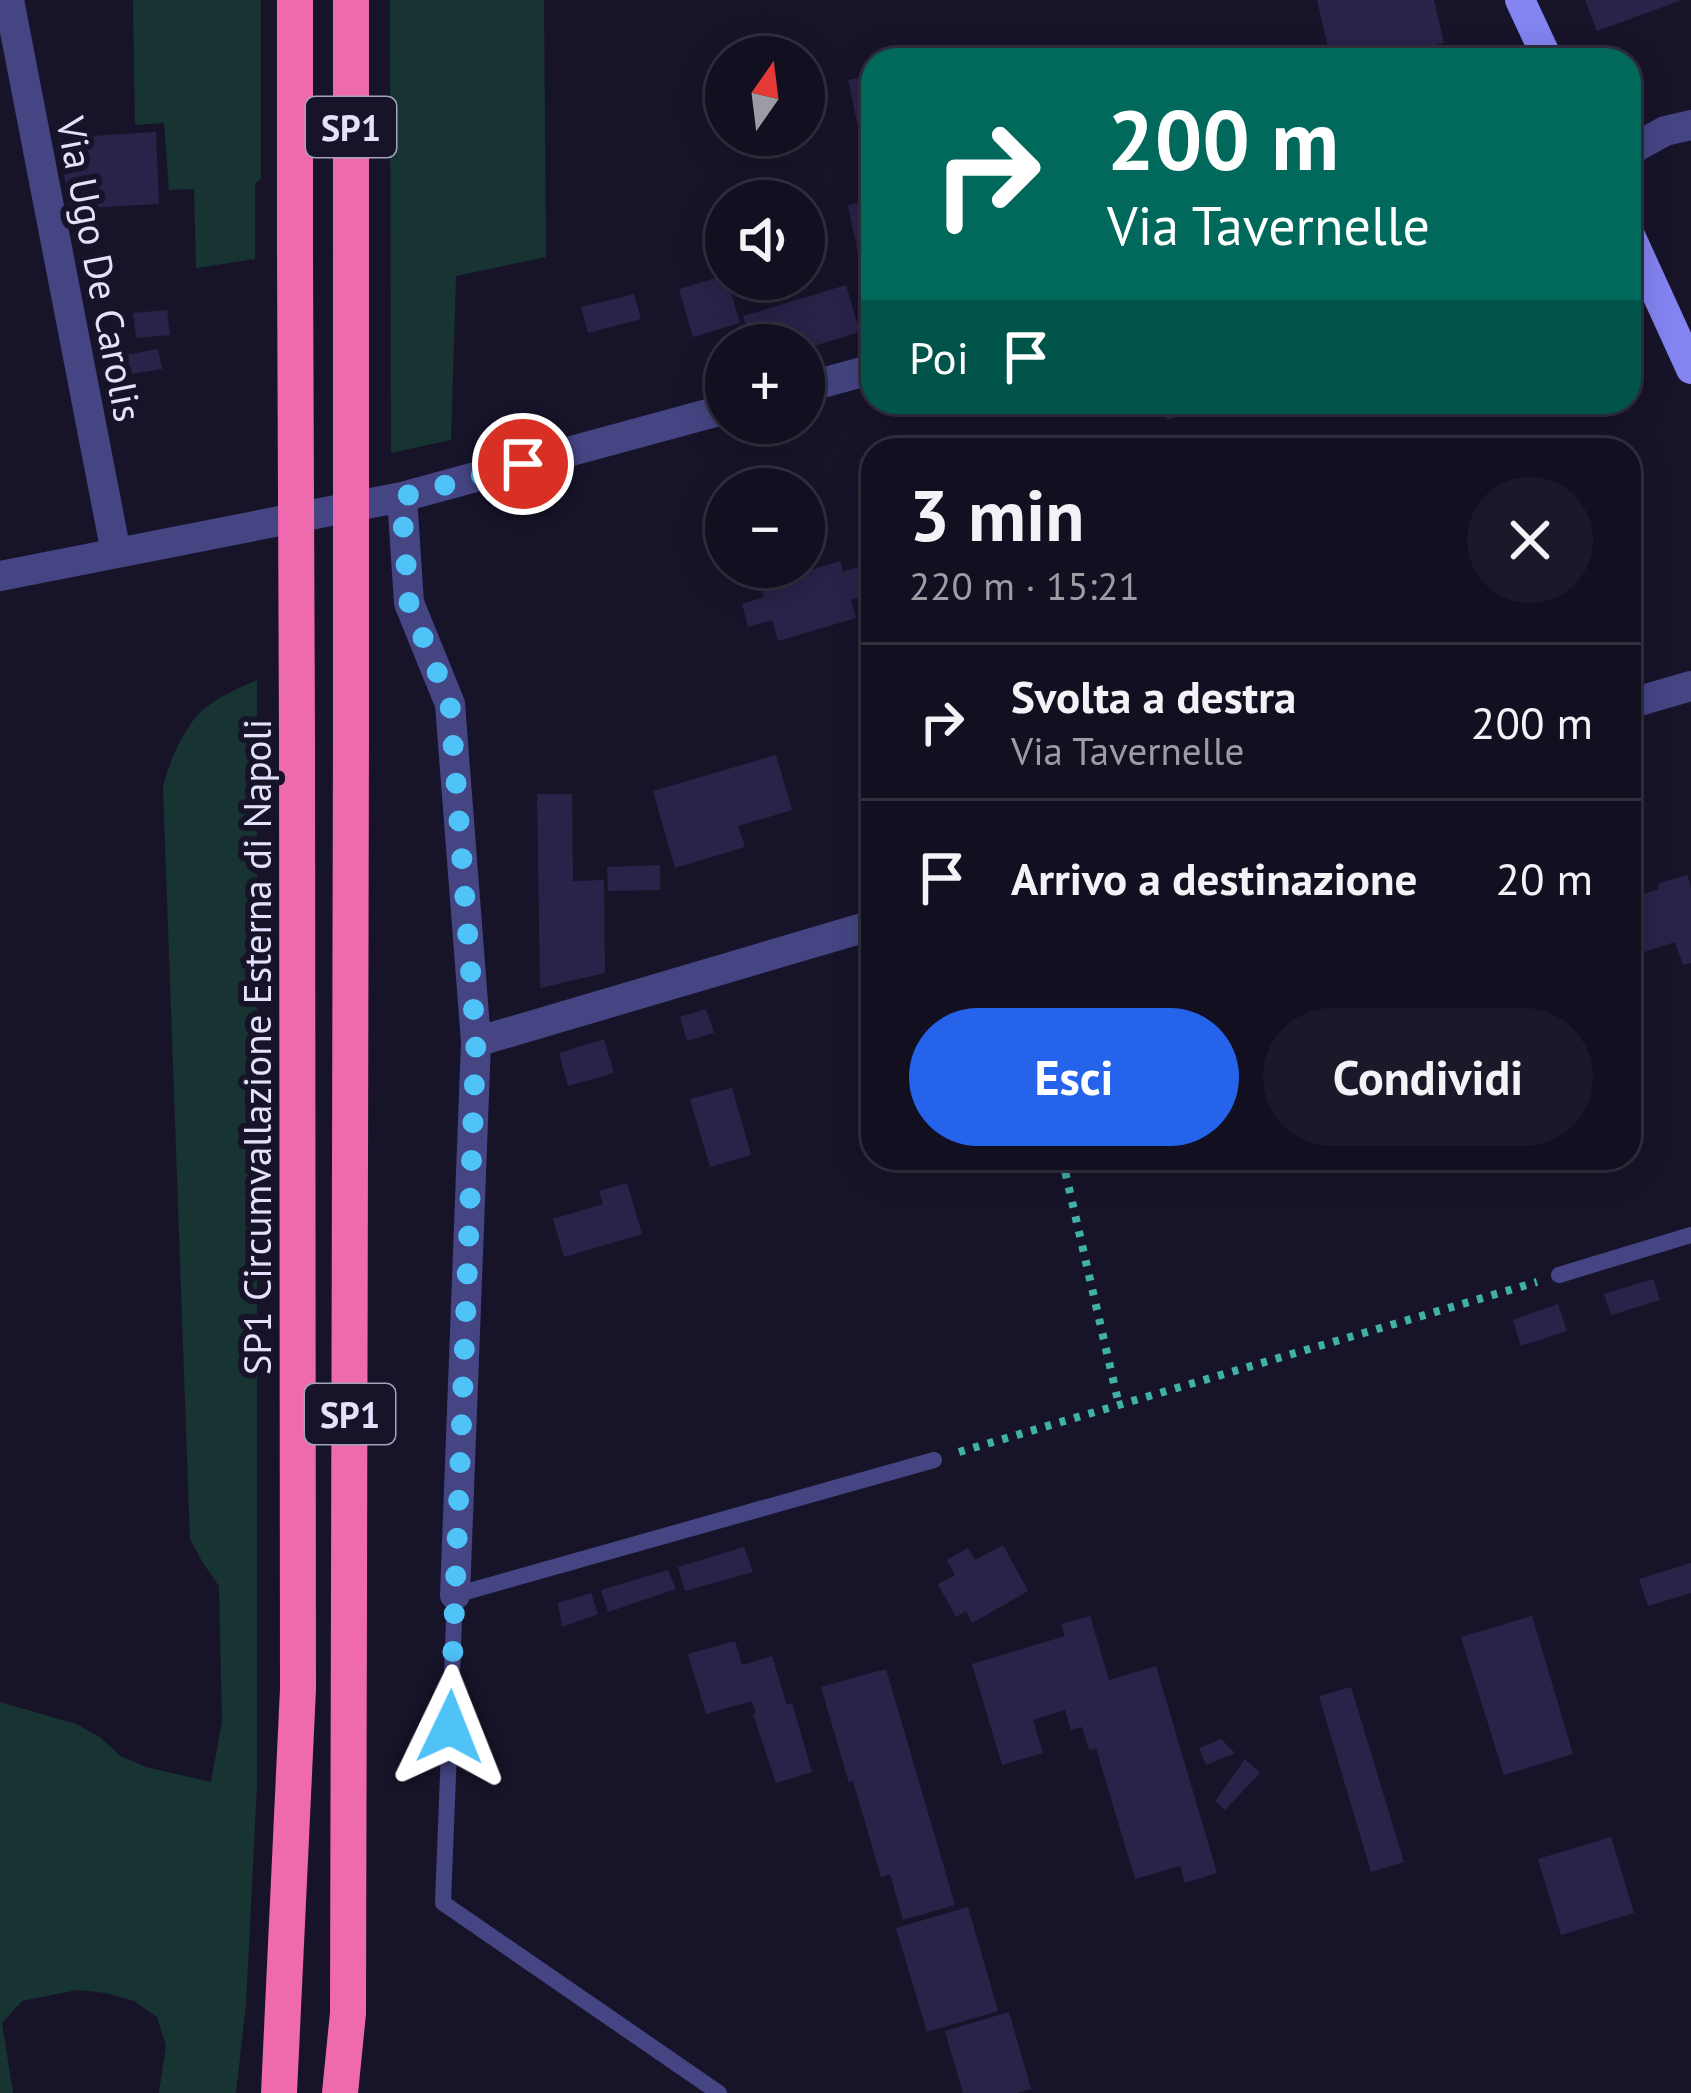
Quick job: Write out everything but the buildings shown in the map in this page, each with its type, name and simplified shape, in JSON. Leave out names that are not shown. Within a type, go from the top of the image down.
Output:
[{"type":"highway","name":"SP1 Circumvallazione Esterna di Napoli","points":[[279,2093],[298,1689],[296,0]]},
{"type":"highway","name":"SP1","points":[[340,2093],[348,2014],[351,0]]},
{"type":"highway","points":[[348,2014],[362,2093]]},
{"type":"street","points":[[1520,0],[1542,48]]},
{"type":"street","name":"Via Ugo De Carolis","points":[[6,6],[116,553]]},
{"type":"street","points":[[1641,144],[1665,131],[1691,125]]},
{"type":"street","points":[[1641,259],[1691,369]]},
{"type":"street","points":[[825,382],[861,372]]},
{"type":"street","points":[[0,575],[401,497],[705,415]]},
{"type":"street","points":[[401,497],[409,603],[450,704],[476,1042],[455,1595]]},
{"type":"street","points":[[1641,701],[1691,686]]},
{"type":"street","points":[[476,1042],[861,929]]},
{"type":"lane","points":[[1559,1275],[1691,1235]]},
{"type":"lane","points":[[719,2093],[443,1903],[455,1595],[934,1460]]},
{"type":"path","points":[[1065,1170],[1119,1405]]},
{"type":"path","points":[[934,1460],[1559,1275]]},
{"type":"green space","points":[[133,0],[261,0],[261,179],[255,183],[255,259],[196,268],[194,189],[169,190],[164,123],[135,125]]},
{"type":"green space","points":[[390,0],[544,0],[546,257],[456,276],[451,440],[391,453]]},
{"type":"green space","points":[[257,680],[257,1785],[246,2004],[236,2093],[159,2093],[166,2045],[157,2017],[134,2001],[77,1990],[22,2001],[2,2023],[13,2093],[0,2093],[0,1702],[76,1724],[100,1737],[120,1756],[146,1767],[211,1782],[222,1722],[219,1586],[190,1539],[163,787],[197,715]]},
{"type":"route","points":[[450,1727],[476,1042],[450,704],[409,603],[401,497],[523,464]]}]
